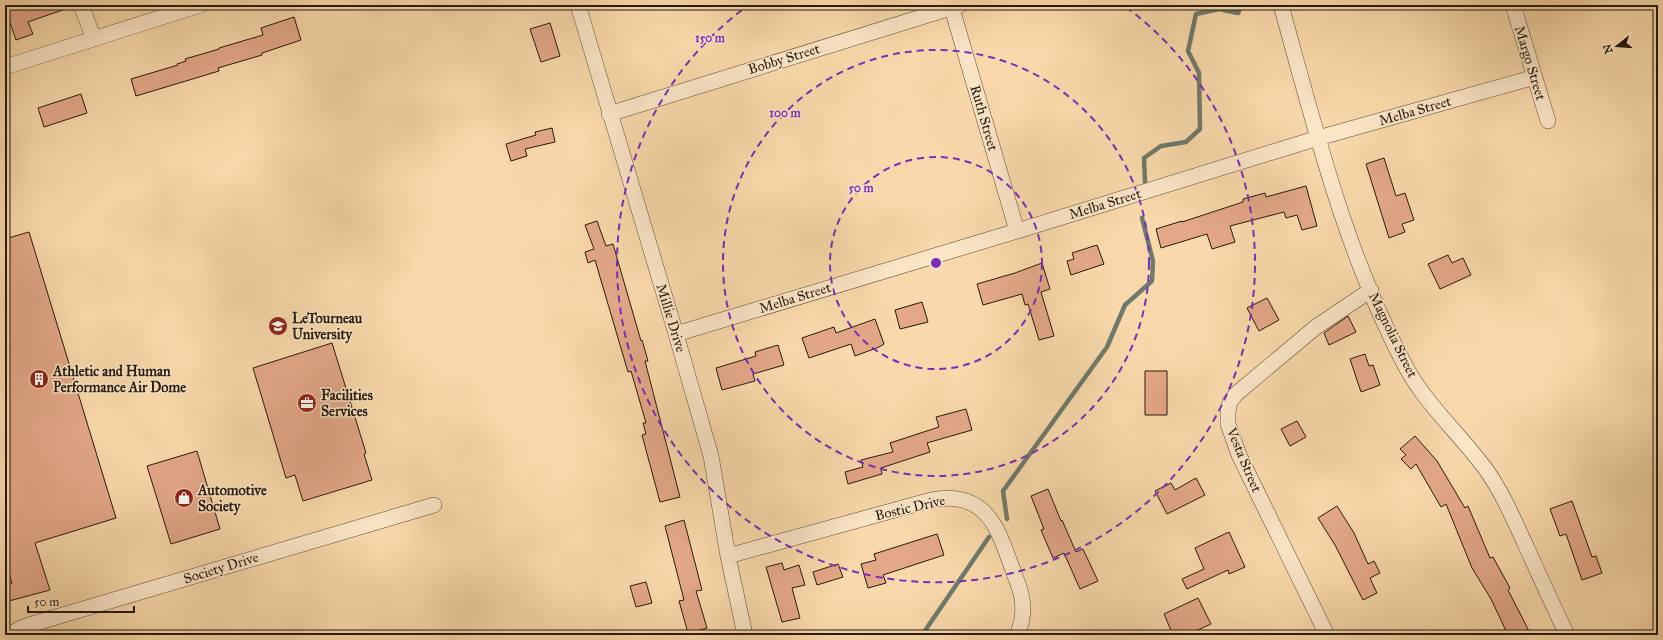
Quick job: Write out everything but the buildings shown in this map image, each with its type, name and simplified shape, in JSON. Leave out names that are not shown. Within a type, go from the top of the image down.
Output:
[{"type":"street","points":[[81,5],[94,39]]},
{"type":"street","points":[[5,67],[200,5]]},
{"type":"street","name":"Millie Drive","points":[[578,5],[711,456],[728,556],[745,635]]},
{"type":"street","name":"Magnolia Street","points":[[1281,5],[1318,138],[1341,212],[1371,290],[1393,341],[1408,371],[1427,399],[1479,461],[1500,492],[1566,635]]},
{"type":"street","name":"Margo Street","points":[[1513,5],[1548,120]]},
{"type":"street","name":"Bobby Street","points":[[609,114],[954,6]]},
{"type":"street","name":"Ruth Street","points":[[954,6],[1018,232]]},
{"type":"street","name":"Melba Street","points":[[676,334],[1018,232],[1318,138],[1535,77]]},
{"type":"street","name":"Vesta Street","points":[[1327,635],[1239,455],[1228,424],[1228,411],[1230,402],[1241,388],[1316,327],[1371,290]]},
{"type":"street","name":"Bostic Drive","points":[[728,556],[931,500],[947,498],[962,500],[982,511],[995,526],[1000,537],[1022,599],[1023,616],[1017,635]]},
{"type":"street","name":"Society Drive","points":[[10,635],[29,625],[434,505]]},
{"type":"waterway","points":[[1145,182],[1144,158],[1161,146],[1186,142],[1200,129],[1199,73],[1188,51],[1196,14],[1219,9],[1238,13],[1242,5]]},
{"type":"waterway","points":[[1007,519],[1003,491],[1107,347],[1125,305],[1152,281],[1153,261],[1142,218]]},
{"type":"waterway","points":[[922,635],[989,537]]},
{"type":"place","name":"LeTourneau University","points":[[278,326]]},
{"type":"place","name":"Athletic and Human Performance Air Dome","points":[[39,379]]},
{"type":"place","name":"Facilities Services","points":[[307,403]]},
{"type":"place","name":"Automotive Society","points":[[184,498]]}]
